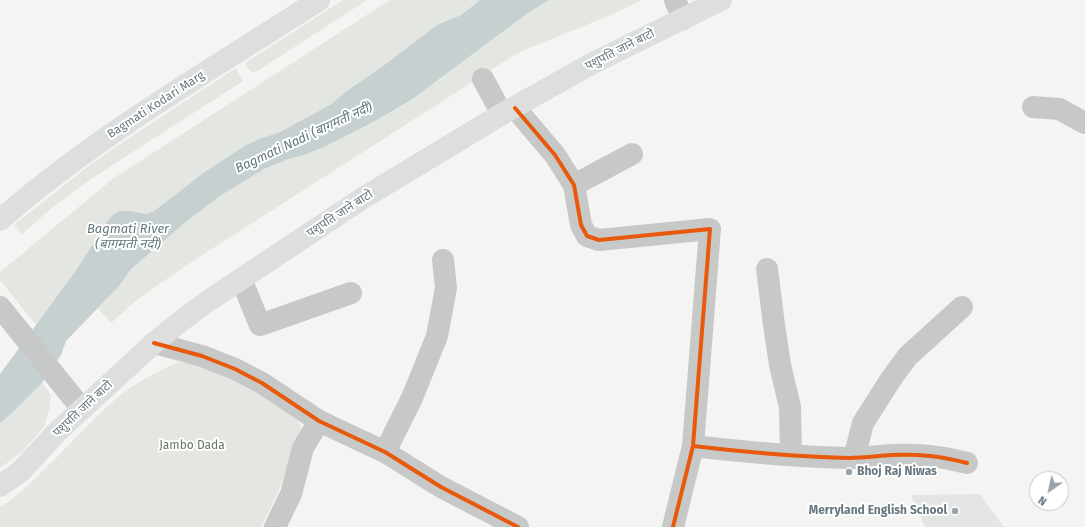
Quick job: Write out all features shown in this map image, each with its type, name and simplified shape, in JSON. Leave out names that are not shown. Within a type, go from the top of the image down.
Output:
[{"type":"main road","name":"Bagmati Kodari Marg","points":[[0,220],[23,200],[83,154],[165,98],[319,0]]},
{"type":"main road","name":"पशुपति जाने बाटो","points":[[0,486],[21,471],[58,431],[154,344],[181,321],[241,279],[363,198],[508,111],[591,64],[679,9],[721,0]]},
{"type":"street","points":[[483,79],[508,111],[554,155],[574,185],[581,225],[587,236],[599,240],[710,229],[693,446],[673,527]]},
{"type":"street","points":[[1033,107],[1059,109],[1085,123]]},
{"type":"street","points":[[574,185],[632,154]]},
{"type":"street","points":[[385,452],[412,398],[437,336],[446,288],[443,260]]},
{"type":"street","points":[[768,269],[780,365],[790,407],[791,456]]},
{"type":"street","points":[[241,279],[260,325],[351,293]]},
{"type":"street","points":[[0,307],[82,409]]},
{"type":"street","points":[[854,458],[862,423],[891,379],[908,356],[962,307]]},
{"type":"street","points":[[154,344],[202,356],[234,369],[262,383],[319,421],[385,452],[442,486],[518,527]]},
{"type":"street","points":[[274,527],[291,494],[303,448],[319,421]]},
{"type":"street","points":[[693,446],[791,456],[854,458],[923,454],[944,457],[967,463]]},
{"type":"shaded area","name":"Merryland English School","points":[[980,494],[1004,527],[925,527],[911,495]]},
{"type":"green space","points":[[343,0],[367,0],[256,72],[252,72],[246,66],[245,63]]},
{"type":"green space","points":[[390,0],[480,0],[461,15],[437,25],[383,66],[348,90],[330,105],[278,133],[261,138],[246,145],[206,171],[154,211],[147,214],[130,211],[106,223],[77,269],[36,325],[0,280],[0,272],[114,178]]},
{"type":"green space","points":[[549,0],[642,0],[611,15],[516,54],[196,259],[139,298],[111,323],[98,308],[120,285],[131,269],[187,221],[220,196],[264,169],[324,147],[375,121],[411,100],[528,13]]},
{"type":"green space","points":[[236,68],[243,81],[94,177],[54,206],[22,234],[14,225],[87,167]]},
{"type":"green space","name":"Jambo Dada","points":[[178,362],[201,364],[291,410],[300,424],[301,434],[277,494],[261,527],[0,527],[0,507],[26,488],[107,407],[133,386]]},
{"type":"green space","points":[[42,383],[51,396],[44,427],[23,451],[0,468],[0,423]]},
{"type":"water","name":"Bagmati River (बागमती नदी)","points":[[480,0],[549,0],[528,13],[411,100],[375,121],[324,147],[264,169],[220,196],[187,221],[131,269],[120,285],[66,341],[61,355],[42,383],[0,423],[0,374],[77,269],[106,223],[113,215],[119,211],[147,214],[154,211],[206,171],[246,145],[261,138],[278,133],[330,105],[348,90],[383,66],[437,25],[461,15]]},
{"type":"cycle path","points":[[515,108],[555,155],[574,185],[581,225],[587,236],[599,240],[710,229],[693,446],[673,527]]},
{"type":"cycle path","points":[[154,343],[202,356],[235,369],[262,383],[319,421],[385,452],[441,487],[518,527]]},
{"type":"cycle path","points":[[693,446],[771,454],[854,458],[892,455],[921,455],[967,463]]},
{"type":"place","name":"Bhoj Raj Niwas","points":[[849,472]]},
{"type":"place","name":"Merryland English School","points":[[955,511]]},
{"type":"water label","name":"Bagmati Nadi (बागमती नदी)","points":[[304,138]]}]
